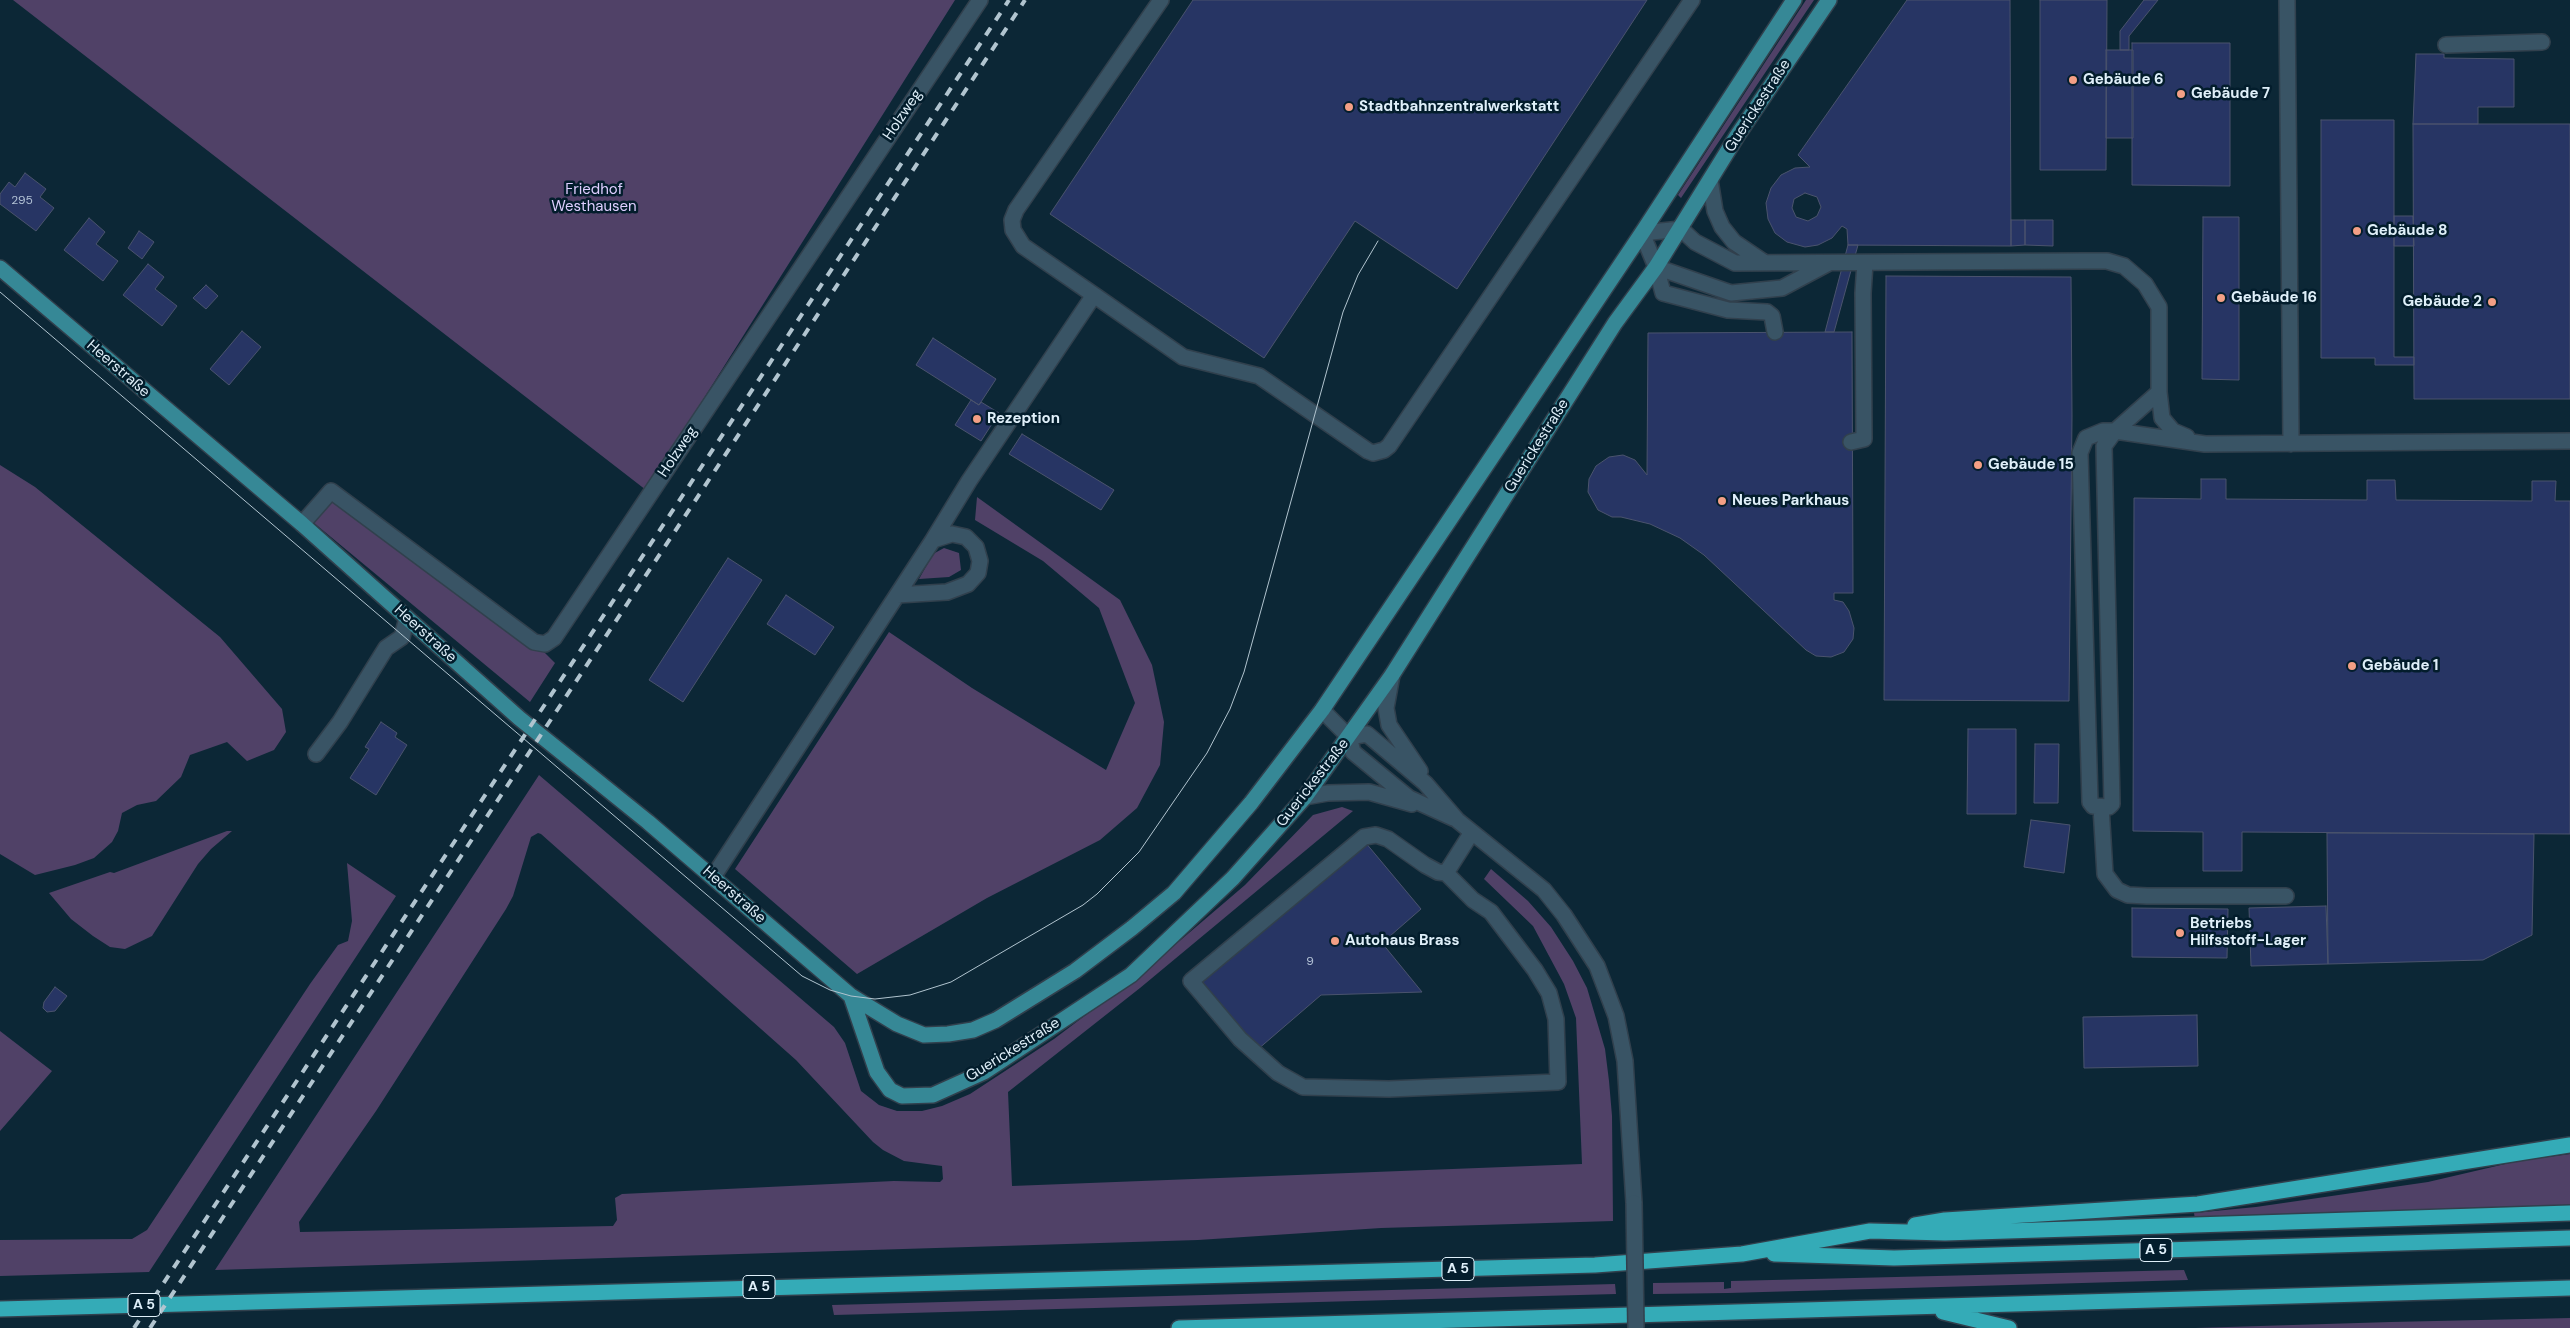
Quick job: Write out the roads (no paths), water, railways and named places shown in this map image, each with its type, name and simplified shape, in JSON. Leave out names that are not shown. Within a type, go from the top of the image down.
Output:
[{"type":"highway","points":[[1742,1254],[1870,1231],[1945,1220],[2208,1203],[2570,1145]]},
{"type":"highway","points":[[1870,1231],[1945,1232],[2570,1214]]},
{"type":"highway","name":"A 5","points":[[0,1308],[1595,1266],[1742,1254],[1894,1258],[2570,1238]]},
{"type":"highway","points":[[1179,1328],[1609,1314],[1925,1308],[2570,1288]]},
{"type":"highway","points":[[1925,1308],[2008,1328]]},
{"type":"main road","name":"Guerickestraße","points":[[851,996],[897,1024],[924,1035],[973,1030],[996,1020],[1075,971],[1132,928],[1174,892],[1251,803],[1322,710],[1642,233],[1794,0]]},
{"type":"main road","name":"Guerickestraße","points":[[851,996],[877,1072],[890,1090],[902,1096],[933,1095],[984,1072],[1131,975],[1233,878],[1306,797],[1392,675],[1615,323],[1656,267],[1737,136],[1829,0]]},
{"type":"main road","name":"Heerstraße","points":[[0,268],[302,524],[519,718],[713,878],[851,996]]},
{"type":"lane","name":"Holzweg","points":[[302,524],[331,491],[534,642],[545,644],[554,638],[980,0]]},
{"type":"lane","points":[[1161,0],[1016,210],[1012,220],[1013,230],[1023,246],[1183,357],[1259,376],[1368,451],[1374,453],[1384,450],[1389,446],[1692,0]]},
{"type":"lane","points":[[2287,0],[2291,444]]},
{"type":"lane","points":[[2446,45],[2542,42]]},
{"type":"lane","points":[[1710,180],[1715,211],[1722,227],[1734,242],[1765,263]]},
{"type":"lane","points":[[1775,332],[1772,316],[1767,312],[1728,310],[1663,293],[1656,267],[1642,233],[1681,229],[1695,242],[1735,263],[2100,261],[2124,266],[2145,284],[2159,306],[2159,392],[2162,418],[2173,431],[2205,444]]},
{"type":"lane","points":[[1656,267],[1731,293],[1782,288],[1829,263]]},
{"type":"lane","points":[[1851,442],[1864,439],[1863,293],[1865,263]]},
{"type":"lane","points":[[713,878],[933,540],[969,480],[1094,295]]},
{"type":"lane","points":[[2159,392],[2116,431],[2104,446],[2112,804],[2101,807],[2093,806],[2090,802],[2080,453],[2086,438],[2103,431],[2116,431],[2205,444],[2570,441]]},
{"type":"lane","points":[[897,595],[957,590],[968,584],[978,573],[980,561],[976,546],[966,537],[952,534],[933,540]]},
{"type":"lane","points":[[316,754],[340,722],[386,648],[402,637],[407,618]]},
{"type":"lane","points":[[1392,675],[1386,708],[1389,725],[1413,763],[1445,801],[1457,820]]},
{"type":"lane","points":[[1322,710],[1349,737],[1353,752],[1409,798],[1457,820]]},
{"type":"lane","points":[[1349,737],[1366,734],[1425,783],[1457,820],[1544,890],[1564,914],[1597,966],[1616,1016],[1625,1061],[1634,1203],[1636,1328]]},
{"type":"lane","points":[[1306,797],[1328,793],[1369,792],[1457,820]]},
{"type":"lane","points":[[2101,807],[2105,874],[2117,890],[2128,894],[2146,896],[2286,896]]},
{"type":"lane","points":[[1446,872],[1472,832]]},
{"type":"lane","points":[[1376,835],[1388,840],[1425,865],[1438,872],[1446,872],[1473,900],[1491,912],[1535,970],[1549,994],[1556,1018],[1558,1082],[1389,1089],[1304,1087],[1278,1072],[1240,1039],[1191,981],[1364,837],[1376,835]]},
{"type":"tram line","points":[[0,292],[802,976],[830,990],[851,996],[875,999],[910,995],[951,982],[1083,905],[1097,894],[1139,852],[1207,753],[1230,709],[1244,672],[1343,312],[1358,275],[1378,241]]},
{"type":"railway","points":[[134,1328],[1009,0]]},
{"type":"railway","points":[[150,1328],[1025,0]]},
{"type":"place","name":"Gebäude 6","points":[[2073,80]]},
{"type":"place","name":"Gebäude 7","points":[[2181,94]]},
{"type":"place","name":"Stadtbahnzentralwerkstatt","points":[[1349,107]]},
{"type":"place","name":"Gebäude 8","points":[[2357,231]]},
{"type":"place","name":"Gebäude 16","points":[[2221,298]]},
{"type":"place","name":"Gebäude 2","points":[[2492,302]]},
{"type":"place","name":"Rezeption","points":[[977,419]]},
{"type":"place","name":"Gebäude 15","points":[[1978,465]]},
{"type":"place","name":"Neues Parkhaus","points":[[1722,501]]},
{"type":"place","name":"Gebäude 1","points":[[2352,666]]},
{"type":"place","name":"Betriebs Hilfsstoff-Lager","points":[[2180,933]]},
{"type":"place","name":"Autohaus Brass","points":[[1335,941]]},
{"type":"park label","name":"Friedhof Westhausen","points":[[594,198]]}]
